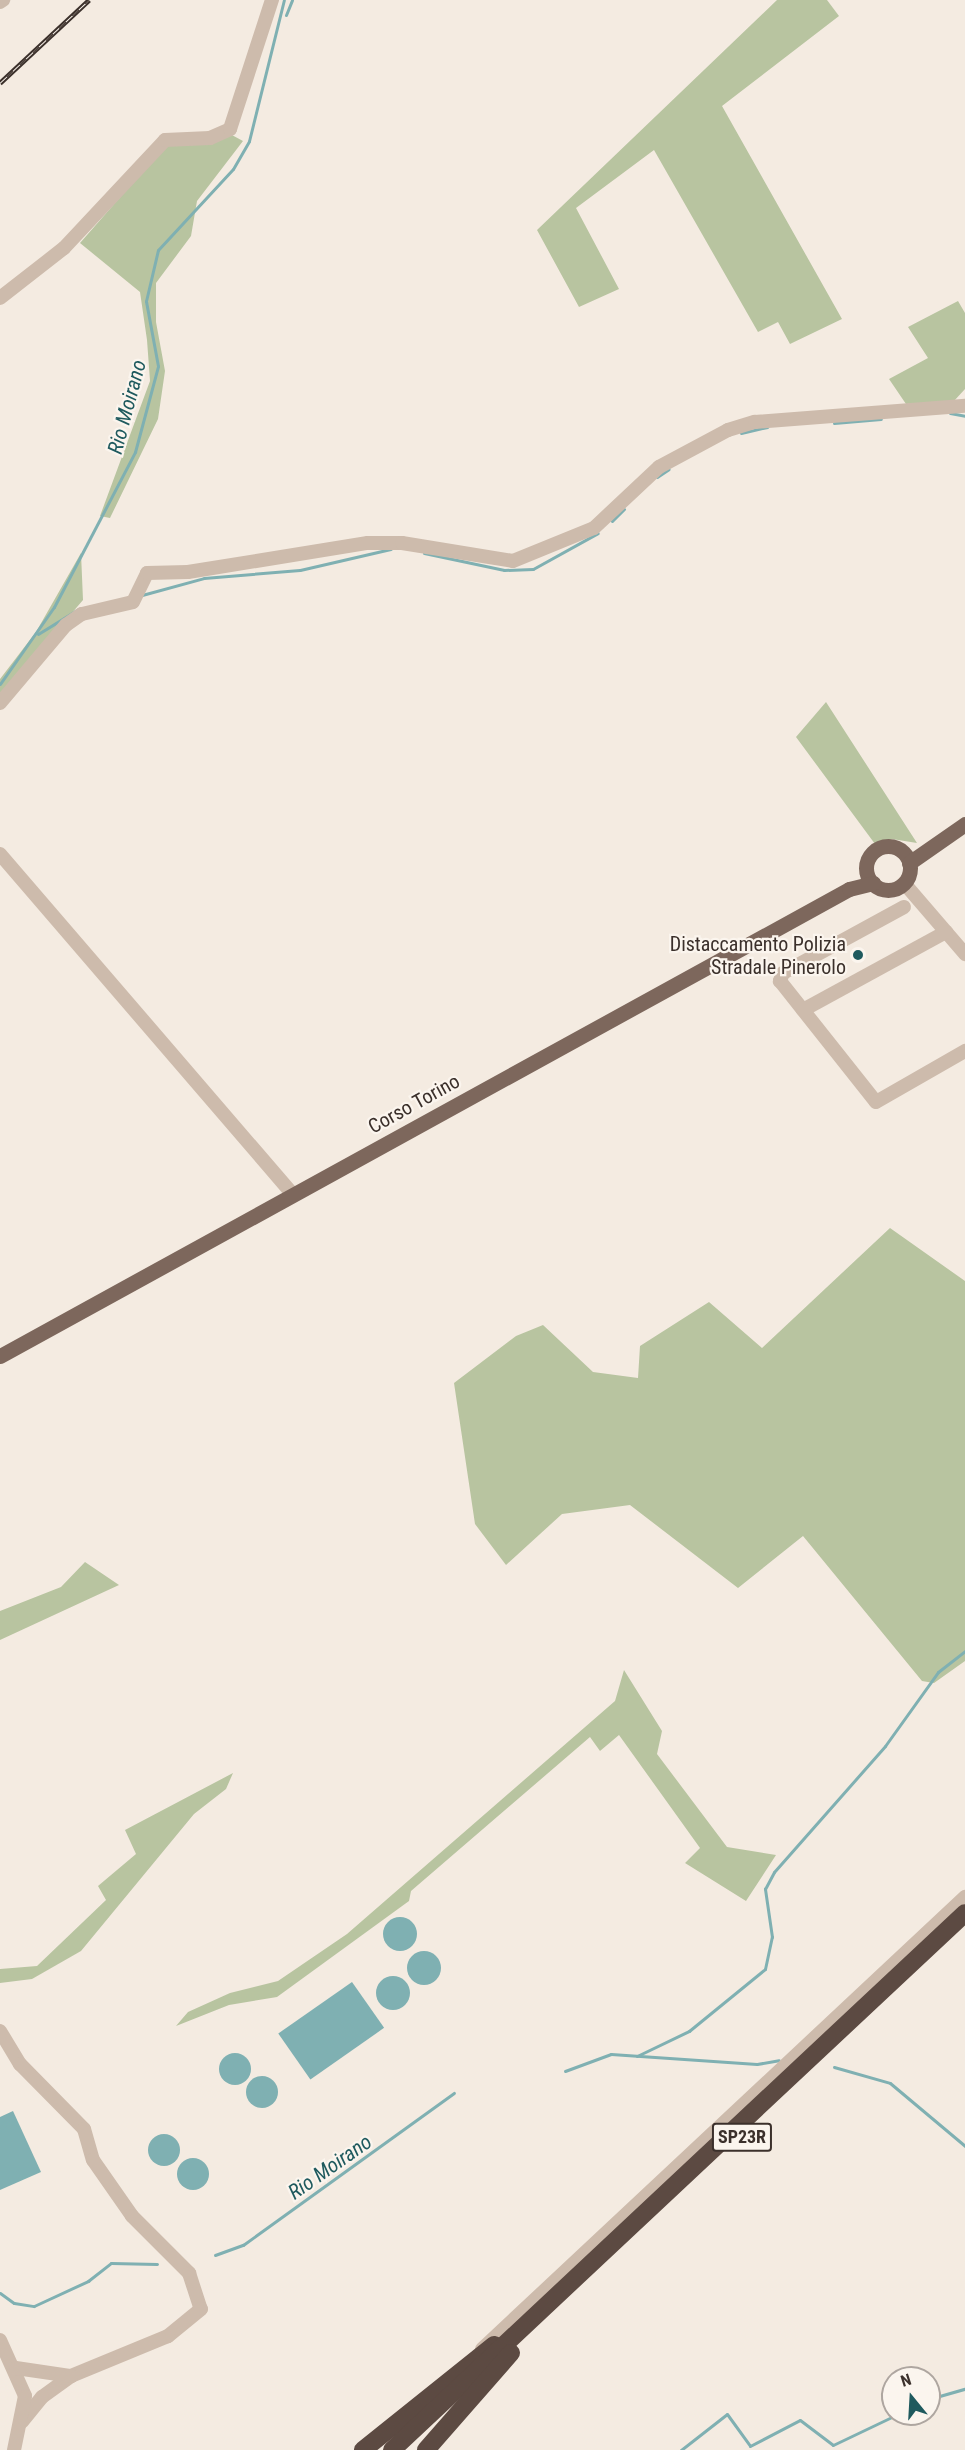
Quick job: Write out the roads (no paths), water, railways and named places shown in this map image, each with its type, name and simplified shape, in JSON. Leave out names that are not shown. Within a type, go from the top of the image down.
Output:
[{"type":"highway","name":"SP23R","points":[[406,2450],[520,2337],[965,1913]]},
{"type":"highway","name":"SP23R","points":[[392,2450],[520,2337],[965,1926]]},
{"type":"highway","points":[[363,2450],[472,2357],[520,2337]]},
{"type":"highway","points":[[426,2450],[520,2337]]},
{"type":"main road","points":[[849,889],[867,868],[877,849],[906,857],[965,824]]},
{"type":"main road","points":[[849,889],[873,883],[887,890],[904,883],[906,857]]},
{"type":"main road","points":[[867,868],[873,883]]},
{"type":"main road","name":"Corso Torino","points":[[0,1356],[849,889]]},
{"type":"street","points":[[0,298],[64,248],[165,140],[210,138],[230,129],[272,0]]},
{"type":"street","points":[[0,703],[66,625],[82,614],[136,597],[147,573],[368,543],[402,543],[513,561],[594,528],[659,467],[728,430],[756,422],[965,406]]},
{"type":"street","points":[[0,854],[292,1194]]},
{"type":"street","points":[[904,883],[965,954]]},
{"type":"street","points":[[904,907],[780,975],[803,1010],[876,1102],[965,1051]]},
{"type":"street","points":[[803,1010],[946,932]]},
{"type":"street","points":[[472,2357],[965,1897]]},
{"type":"street","points":[[0,2031],[20,2064],[88,2137],[93,2160],[132,2216],[189,2272],[201,2309],[168,2336],[71,2376],[42,2397],[22,2422]]},
{"type":"street","points":[[0,2340],[16,2368],[25,2396],[22,2422],[14,2450]]},
{"type":"street","points":[[16,2368],[71,2376]]},
{"type":"water","points":[[400,1917],[412,1922],[417,1934],[412,1946],[400,1951],[388,1946],[383,1934],[388,1922]]},
{"type":"water","points":[[424,1951],[436,1956],[441,1968],[436,1980],[424,1985],[412,1980],[407,1968],[412,1956]]},
{"type":"water","points":[[393,1976],[405,1981],[410,1993],[405,2005],[393,2010],[381,2005],[376,1993],[381,1981]]},
{"type":"water","points":[[352,1982],[384,2028],[310,2079],[278,2034]]},
{"type":"water","points":[[235,2053],[246,2058],[251,2069],[246,2080],[235,2085],[224,2080],[219,2069],[224,2058]]},
{"type":"water","points":[[262,2076],[273,2081],[278,2092],[273,2103],[262,2108],[251,2103],[246,2092],[251,2081]]},
{"type":"water","points":[[13,2111],[41,2172],[0,2190],[0,2117]]},
{"type":"water","points":[[164,2134],[175,2139],[180,2150],[175,2161],[164,2166],[153,2161],[148,2150],[153,2139]]},
{"type":"water","points":[[193,2158],[204,2163],[209,2174],[204,2185],[193,2190],[182,2185],[177,2174],[182,2163]]},
{"type":"waterway","name":"Rio Moirano","points":[[0,684],[54,607],[135,452],[158,366],[146,301],[158,250],[233,169],[249,141],[284,0]]},
{"type":"waterway","points":[[286,15],[292,0]]},
{"type":"waterway","points":[[950,413],[965,416]]},
{"type":"waterway","points":[[834,423],[881,419]]},
{"type":"waterway","points":[[741,433],[767,427]]},
{"type":"waterway","points":[[657,477],[669,469]]},
{"type":"waterway","points":[[612,521],[624,509]]},
{"type":"waterway","points":[[424,553],[504,570],[533,569],[598,533]]},
{"type":"waterway","points":[[142,595],[204,578],[300,570],[391,549]]},
{"type":"waterway","points":[[38,634],[77,610]]},
{"type":"waterway","points":[[637,2056],[689,2031],[765,1969],[772,1937],[765,1889],[774,1872],[885,1746],[938,1672],[965,1651]]},
{"type":"waterway","name":"Rio Moirano","points":[[565,2071],[611,2054],[757,2064],[779,2060]]},
{"type":"waterway","name":"Rio Moirano","points":[[834,2067],[890,2083],[965,2146]]},
{"type":"waterway","name":"Rio Moirano","points":[[215,2255],[243,2245],[454,2093]]},
{"type":"waterway","name":"Rio Moirano","points":[[0,2293],[14,2303],[34,2306],[88,2281],[111,2263],[157,2264]]},
{"type":"waterway","points":[[941,2396],[965,2389]]},
{"type":"waterway","points":[[681,2450],[727,2414],[750,2446],[800,2420],[833,2445],[881,2422]]},
{"type":"railway","points":[[0,83],[89,0]]},
{"type":"place","name":"Distaccamento Polizia Stradale Pinerolo","points":[[858,955]]}]
